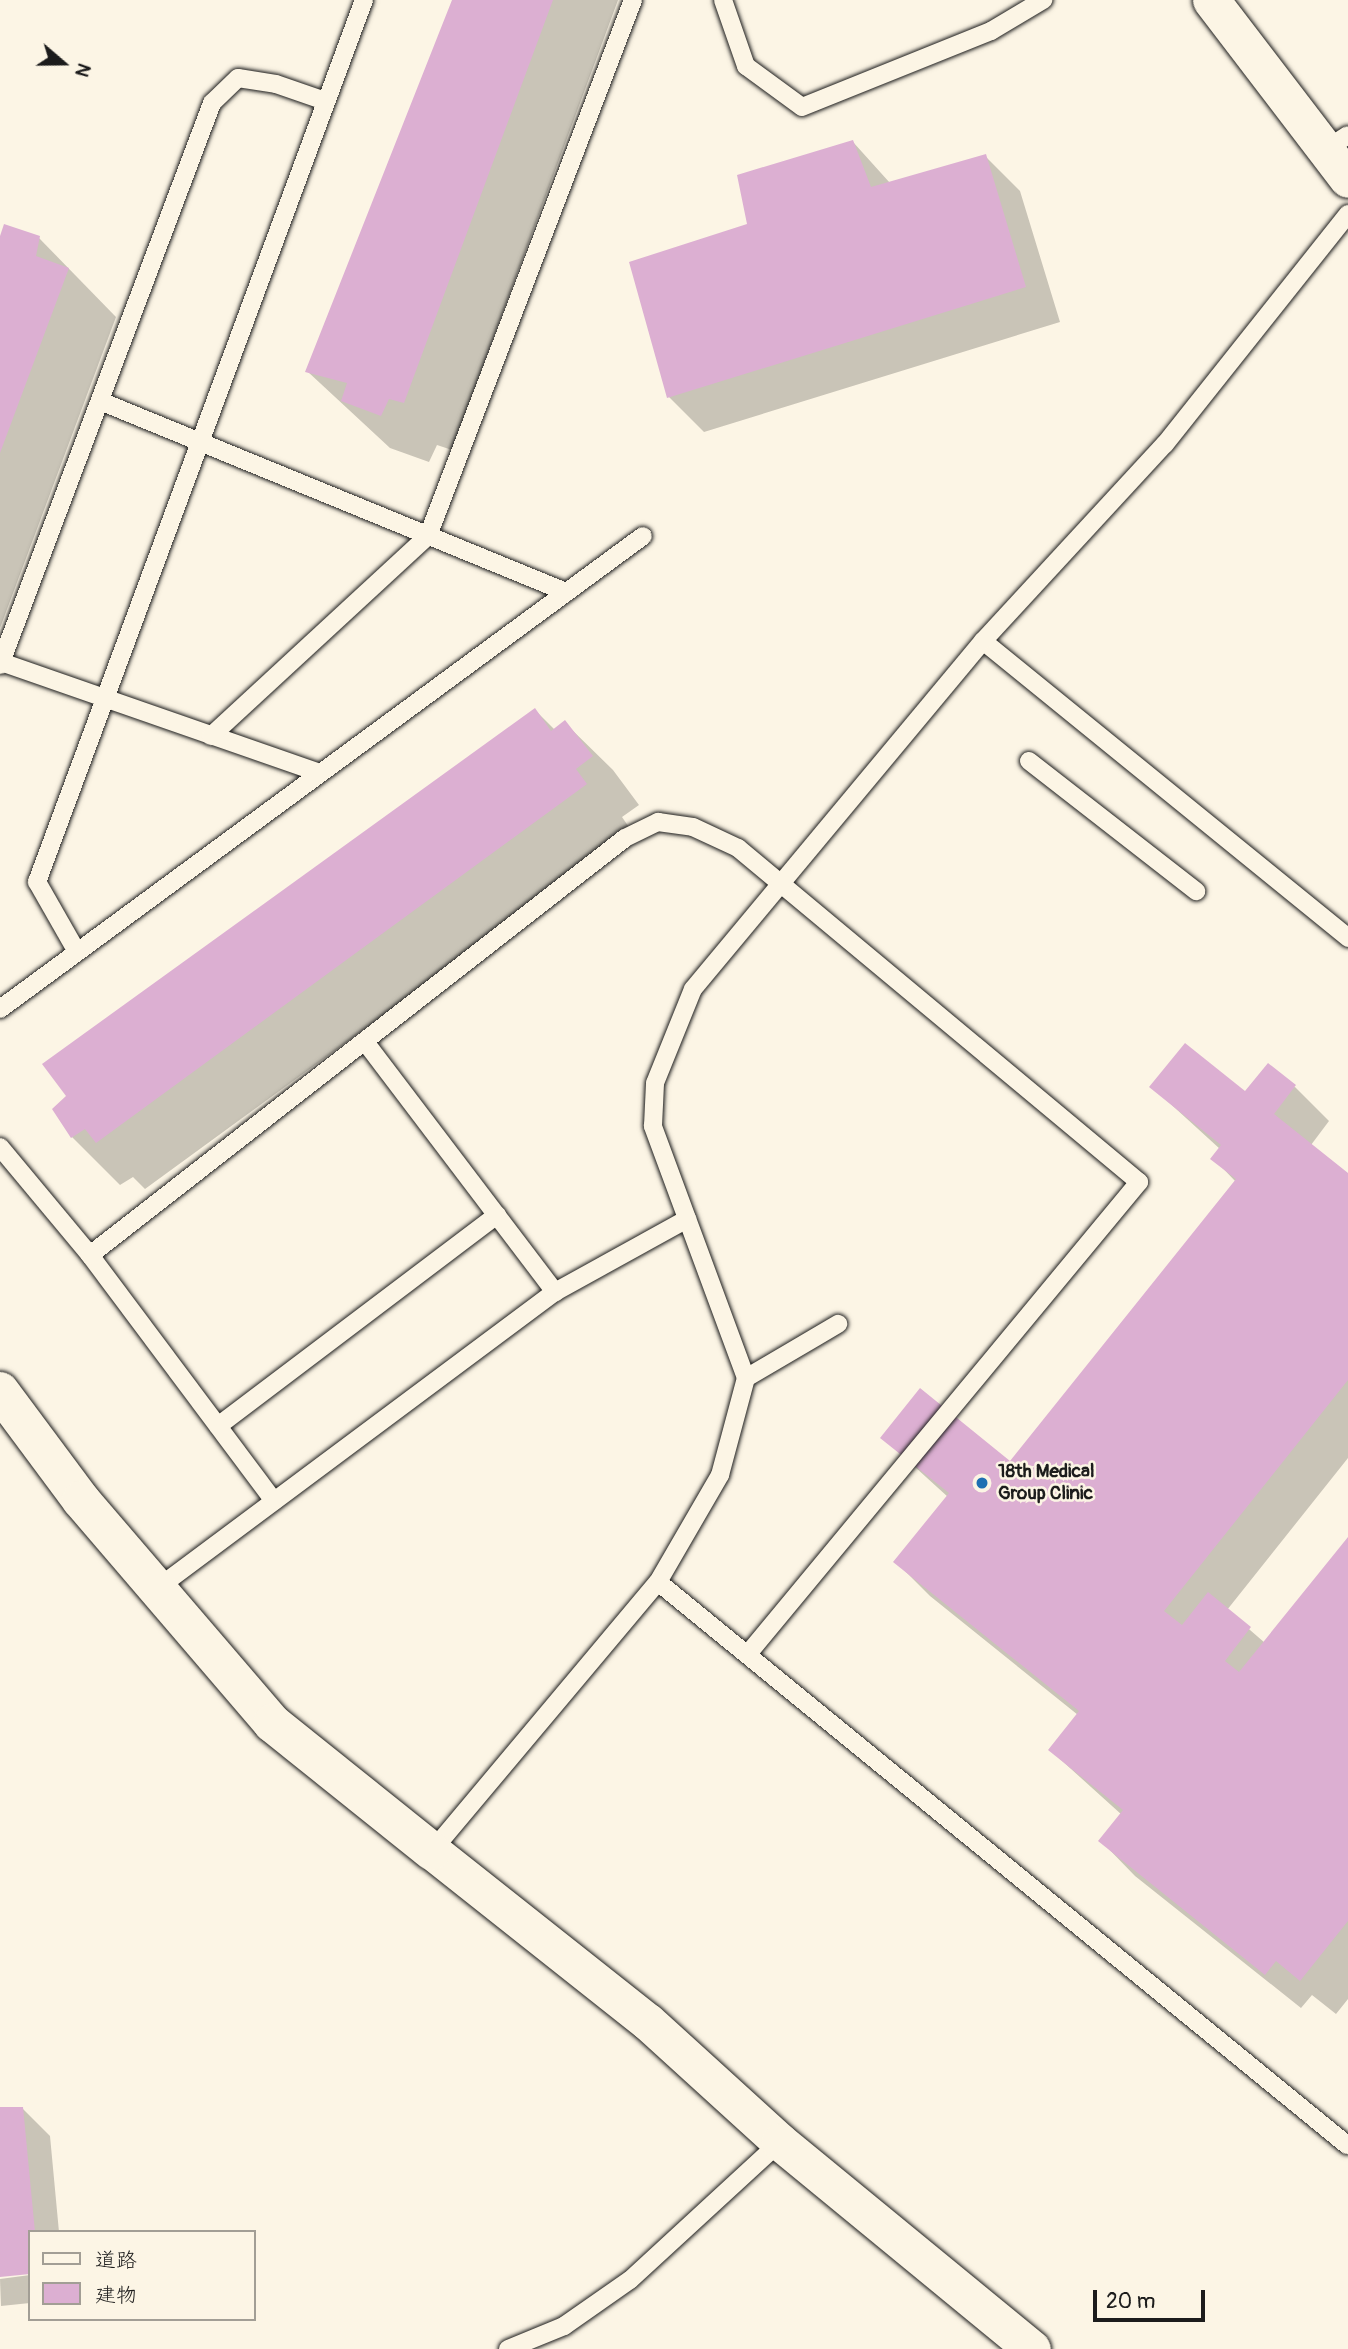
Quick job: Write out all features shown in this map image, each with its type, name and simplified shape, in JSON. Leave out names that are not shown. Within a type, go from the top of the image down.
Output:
[{"type":"street","points":[[1211,0],[1337,142],[1348,179]]},
{"type":"street","points":[[0,1391],[81,1500],[155,1590],[272,1723],[648,2022],[780,2142],[1032,2349]]},
{"type":"lane","points":[[77,952],[37,881],[197,441],[364,0]]},
{"type":"lane","points":[[211,736],[428,536],[633,0]]},
{"type":"lane","points":[[723,0],[746,66],[802,107],[991,31],[1042,0]]},
{"type":"lane","points":[[319,774],[1,664],[212,103],[238,78],[276,84],[325,101]]},
{"type":"lane","points":[[432,1851],[658,1582],[720,1475],[746,1378],[653,1126],[655,1083],[693,989],[983,641],[1165,444],[1348,214]]},
{"type":"lane","points":[[100,401],[566,593]]},
{"type":"lane","points":[[0,1009],[643,536]]},
{"type":"lane","points":[[983,641],[1348,937]]},
{"type":"lane","points":[[1029,761],[1196,891]]},
{"type":"lane","points":[[90,1255],[366,1043],[625,838],[658,821],[693,827],[738,848],[1139,1182],[747,1655]]},
{"type":"lane","points":[[366,1043],[555,1292]]},
{"type":"lane","points":[[0,1147],[90,1255],[274,1501]]},
{"type":"lane","points":[[218,1426],[497,1215]]},
{"type":"lane","points":[[155,1590],[555,1292],[687,1219]]},
{"type":"lane","points":[[746,1378],[838,1324]]},
{"type":"lane","points":[[658,1582],[1347,2146]]},
{"type":"lane","points":[[508,2349],[564,2326],[629,2280],[780,2142]]},
{"type":"building","points":[[452,0],[553,0],[404,403],[389,399],[381,416],[341,401],[347,383],[305,372]]},
{"type":"building","points":[[853,140],[871,187],[986,154],[1026,287],[667,398],[629,262],[747,224],[737,175]]},
{"type":"building","points":[[4,224],[40,236],[36,256],[69,268],[0,453],[0,236]]},
{"type":"building","points":[[535,708],[551,731],[565,720],[593,756],[576,769],[587,784],[96,1143],[85,1129],[71,1138],[52,1109],[66,1096],[42,1064]]},
{"type":"building","points":[[1185,1043],[1245,1091],[1268,1063],[1296,1085],[1274,1114],[1348,1173],[1348,1380],[1164,1611],[1182,1625],[1208,1592],[1251,1627],[1225,1661],[1239,1672],[1348,1537],[1348,1921],[1300,1981],[1276,1961],[1265,1975],[1098,1841],[1123,1810],[1048,1750],[1079,1711],[893,1562],[949,1493],[880,1438],[920,1388],[1010,1461],[1236,1179],[1210,1159],[1221,1145],[1149,1087]]},
{"type":"building","points":[[0,2107],[23,2107],[35,2230],[28,2230],[28,2274],[0,2277]]},
{"type":"place","name":"18th Medical Group Clinic","points":[[982,1483]]}]
